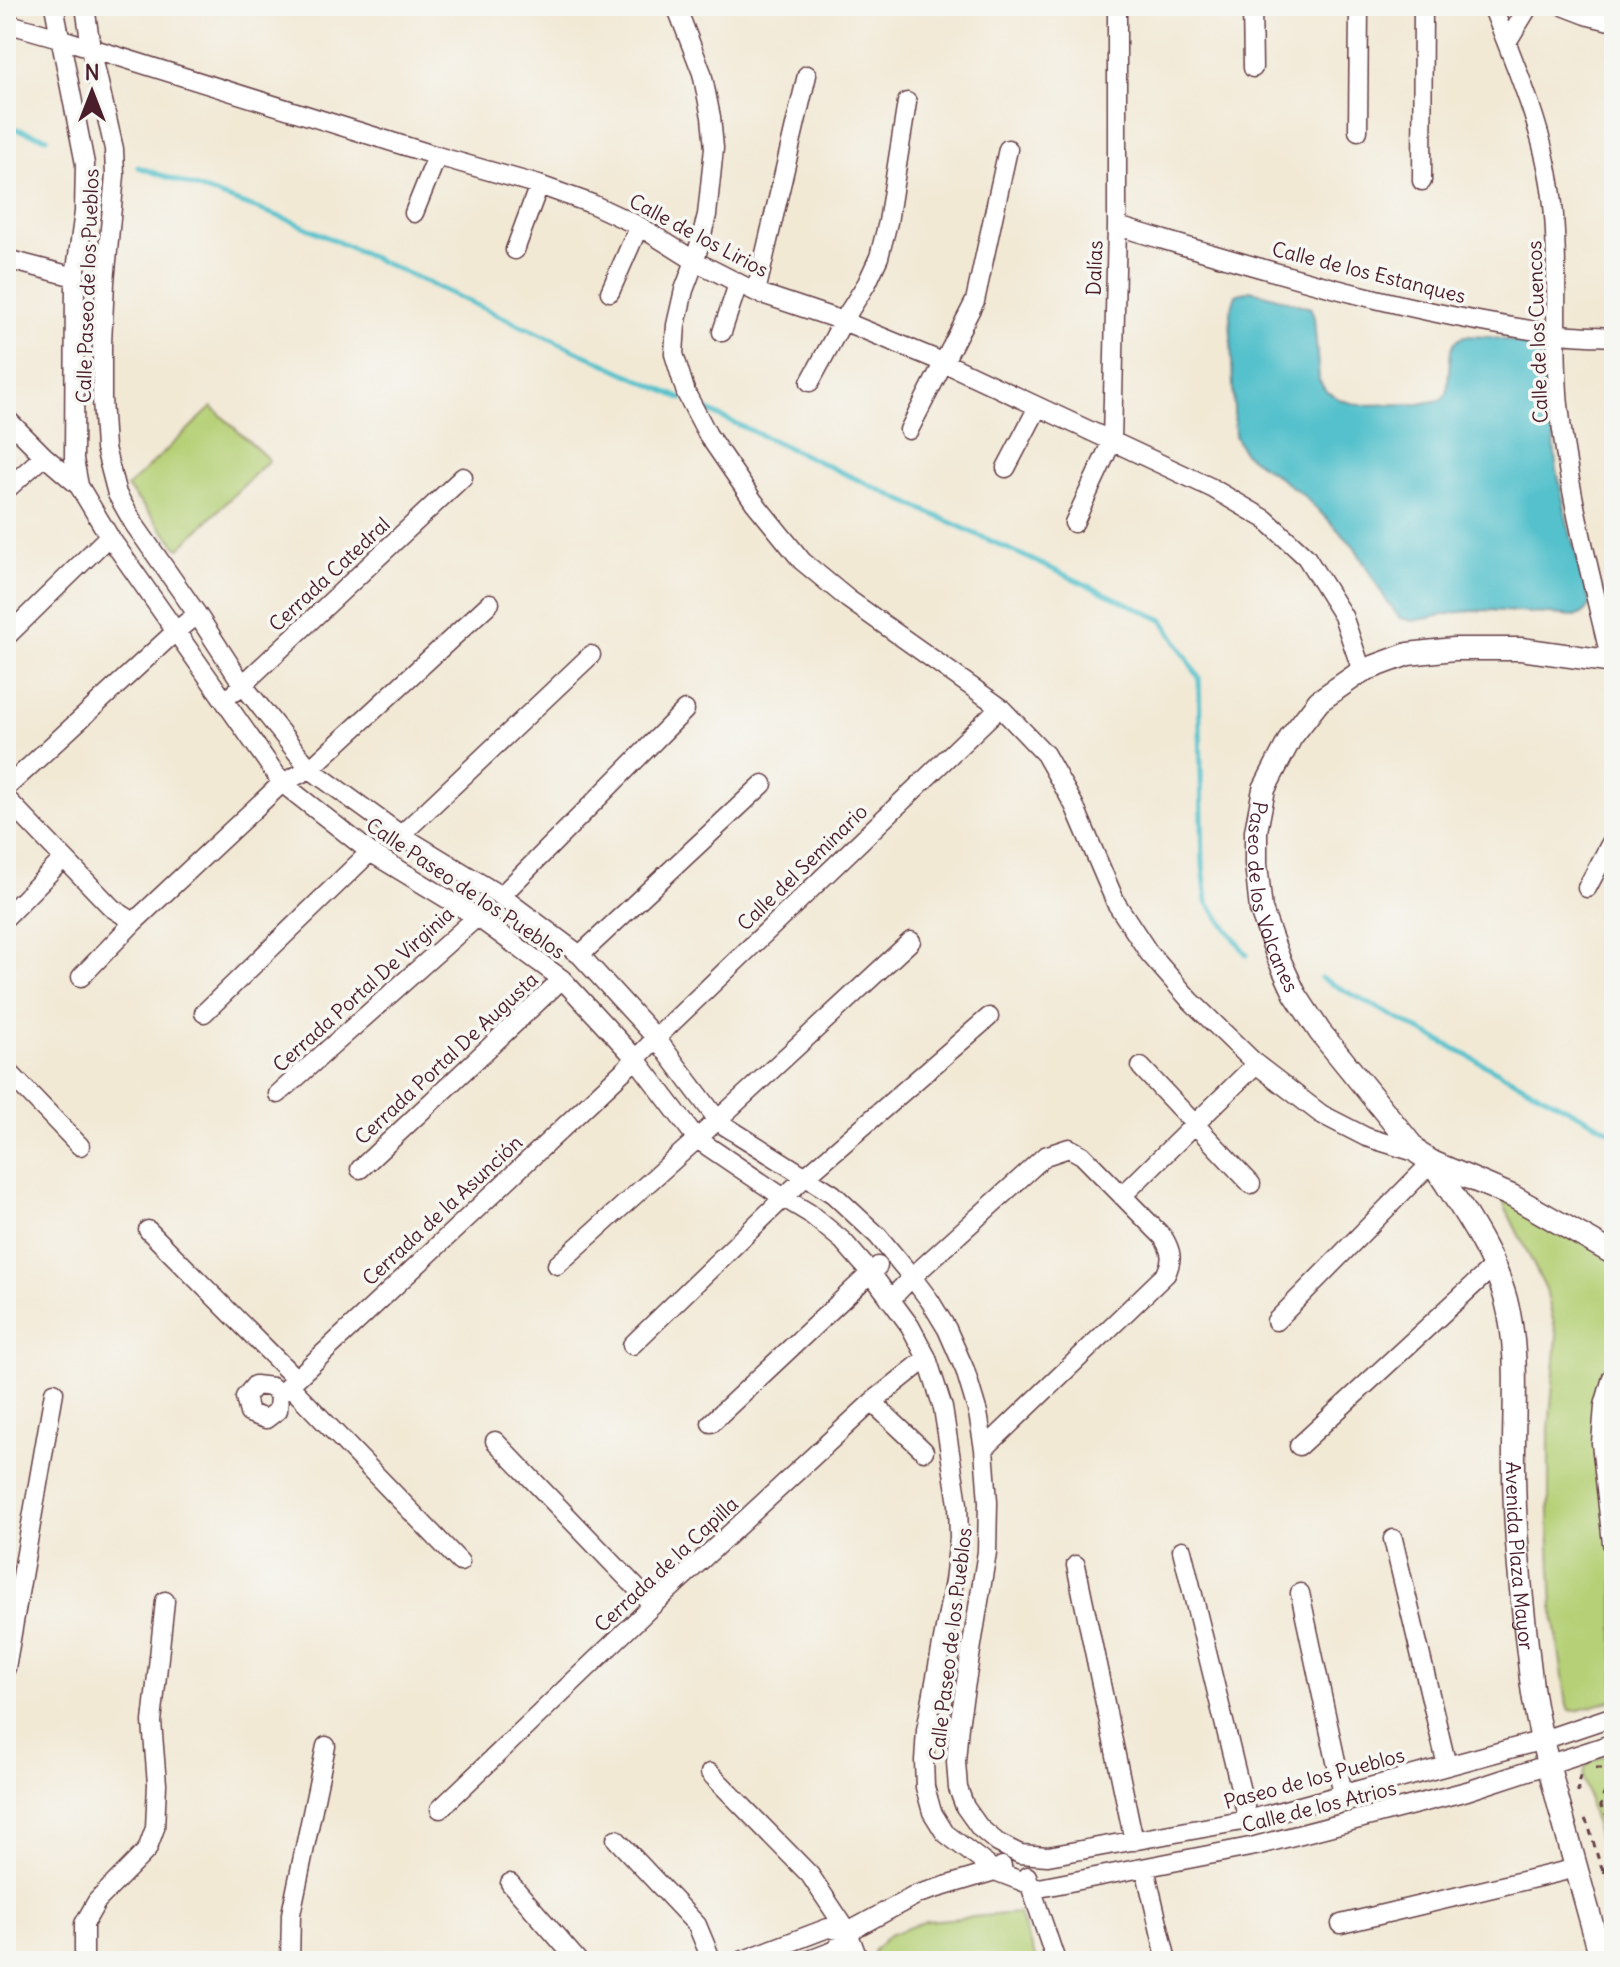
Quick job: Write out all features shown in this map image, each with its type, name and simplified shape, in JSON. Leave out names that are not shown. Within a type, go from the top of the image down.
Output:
[{"type":"street","name":"Calle Paseo de los Pueblos","points":[[54,6],[85,164],[84,212],[75,277],[74,459],[79,486],[109,536],[282,783],[370,852],[477,917],[562,979],[636,1059],[697,1139],[809,1213],[843,1241],[910,1326],[927,1358],[943,1408],[958,1504],[959,1538],[951,1604],[926,1730],[925,1787],[932,1812],[945,1833],[995,1871],[1029,1884]]},
{"type":"street","name":"Calle Paseo de los Pueblos","points":[[85,6],[91,48],[114,149],[115,175],[102,343],[102,399],[105,448],[117,494],[243,685],[310,769],[401,835],[501,896],[580,955],[656,1038],[717,1119],[833,1194],[878,1236],[912,1277],[947,1329],[965,1370],[978,1413],[988,1502],[987,1552],[959,1725],[956,1762],[958,1788],[965,1807],[980,1828],[998,1843],[1020,1854]]},
{"type":"street","points":[[676,6],[702,73],[714,148],[707,215],[684,290],[676,325],[674,354],[686,393],[708,435],[754,502],[802,561],[848,599],[1000,707],[1045,754],[1074,805],[1116,903],[1149,953],[1190,1000],[1256,1064],[1321,1114],[1366,1137],[1425,1158],[1276,1321]]},
{"type":"street","name":"Dalías","points":[[1074,523],[1112,441],[1117,226],[1117,6]]},
{"type":"street","points":[[1252,6],[1253,68]]},
{"type":"street","points":[[1358,131],[1359,6]]},
{"type":"street","points":[[1422,181],[1423,6]]},
{"type":"street","name":"Calle de los Cuencos","points":[[1492,6],[1528,96],[1544,151],[1554,213],[1559,402],[1567,467],[1577,524],[1613,662]]},
{"type":"street","points":[[1507,42],[1529,6]]},
{"type":"street","points":[[1563,6],[1614,22]]},
{"type":"street","name":"Calle de los Lirios","points":[[6,23],[539,185],[592,204],[639,226],[738,284],[843,321],[945,363],[1212,488],[1265,519],[1306,557],[1343,616],[1362,671]]},
{"type":"street","points":[[756,292],[807,75]]},
{"type":"street","points":[[810,382],[879,257],[888,222],[907,102]]},
{"type":"street","points":[[909,430],[975,301],[1008,149]]},
{"type":"street","points":[[414,213],[437,156]]},
{"type":"street","points":[[515,250],[539,185]]},
{"type":"street","points":[[84,212],[111,217]]},
{"type":"street","points":[[610,292],[639,226]]},
{"type":"street","name":"Calle de los Estanques","points":[[1117,226],[1381,300],[1556,334],[1614,337]]},
{"type":"street","points":[[6,259],[75,277]]},
{"type":"street","points":[[722,332],[738,284]]},
{"type":"street","points":[[1006,468],[1038,407]]},
{"type":"street","points":[[6,418],[79,486]]},
{"type":"street","points":[[6,490],[44,456]]},
{"type":"street","name":"Cerrada Catedral","points":[[225,702],[463,477]]},
{"type":"street","points":[[6,637],[109,536]]},
{"type":"street","points":[[81,977],[134,922],[282,783],[310,769],[490,603]]},
{"type":"street","points":[[6,788],[197,614]]},
{"type":"street","name":"Paseo de los Volcanes","points":[[1613,662],[1521,649],[1454,649],[1408,654],[1362,671],[1319,701],[1291,737],[1264,789],[1256,831],[1256,864],[1261,910],[1295,994],[1320,1032],[1425,1158],[1512,1196],[1614,1254]]},
{"type":"street","points":[[401,835],[591,655]]},
{"type":"street","name":"Calle del Seminario","points":[[636,1059],[1000,707]]},
{"type":"street","points":[[501,896],[685,710]]},
{"type":"street","points":[[580,955],[763,784]]},
{"type":"street","points":[[6,798],[112,908],[134,922]]},
{"type":"street","points":[[1587,888],[1614,837]]},
{"type":"street","points":[[204,1013],[370,852]]},
{"type":"street","points":[[6,917],[63,859]]},
{"type":"street","name":"Cerrada Portal De Virginia","points":[[278,1094],[477,917]]},
{"type":"street","points":[[557,1265],[911,941]]},
{"type":"street","name":"Cerrada Portal De Augusta","points":[[360,1169],[562,979]]},
{"type":"street","points":[[632,1345],[805,1177],[989,1017]]},
{"type":"street","name":"Cerrada de la Asunción","points":[[288,1386],[636,1059]]},
{"type":"street","points":[[1122,1196],[1256,1064]]},
{"type":"street","points":[[1141,1067],[1251,1184]]},
{"type":"street","points":[[6,1069],[80,1146]]},
{"type":"street","points":[[890,1300],[1045,1156],[1069,1148],[1082,1155],[1163,1237],[1171,1250],[1171,1262],[1166,1274],[984,1449]]},
{"type":"street","name":"Avenida Plaza Mayor","points":[[1425,1158],[1475,1230],[1494,1266],[1506,1299],[1513,1335],[1516,1387],[1514,1451],[1519,1573],[1532,1684],[1548,1764],[1602,1961]]},
{"type":"street","points":[[148,1230],[288,1386],[460,1562]]},
{"type":"street","points":[[711,1423],[891,1253]]},
{"type":"street","points":[[1299,1446],[1494,1266]]},
{"type":"street","name":"Cerrada de la Capilla","points":[[440,1809],[653,1605],[872,1402],[927,1358]]},
{"type":"street","points":[[1614,1378],[1606,1406],[1603,1443],[1614,1543]]},
{"type":"street","points":[[6,1668],[54,1392]]},
{"type":"street","points":[[872,1402],[924,1451]]},
{"type":"street","points":[[495,1441],[653,1605]]},
{"type":"street","points":[[1393,1539],[1447,1766]]},
{"type":"street","points":[[1182,1550],[1248,1820]]},
{"type":"street","points":[[1076,1565],[1134,1841]]},
{"type":"street","points":[[1300,1593],[1343,1794]]},
{"type":"street","points":[[84,1961],[84,1924],[97,1901],[147,1850],[155,1828],[157,1784],[152,1722],[165,1601]]},
{"type":"street","name":"Paseo de los Pueblos","points":[[1020,1854],[1048,1856],[1248,1820],[1543,1740],[1614,1716]]},
{"type":"street","name":"Calle de los Atrios","points":[[1029,1884],[1039,1888],[1255,1846],[1467,1791],[1614,1743]]},
{"type":"street","points":[[290,1961],[291,1914],[326,1746]]},
{"type":"street","points":[[710,1773],[810,1875],[848,1932],[859,1961]]},
{"type":"street","points":[[616,1839],[697,1925],[712,1961]]},
{"type":"street","points":[[807,1961],[836,1950],[848,1932],[918,1894],[995,1871],[1020,1854],[1056,1961]]},
{"type":"street","points":[[1145,1868],[1167,1961]]},
{"type":"street","points":[[1341,1924],[1577,1868]]},
{"type":"street","points":[[510,1883],[578,1961]]},
{"type":"street","points":[[741,1961],[828,1928],[848,1932]]},
{"type":"path","points":[[1592,1769],[1605,1768],[1611,1775],[1601,1796],[1601,1807],[1614,1825]]},
{"type":"path","points":[[1578,1794],[1581,1772]]},
{"type":"path","points":[[1583,1815],[1589,1825],[1601,1868],[1614,1883]]},
{"type":"path","points":[[1604,1873],[1614,1850]]},
{"type":"green space","points":[[212,407],[269,460],[179,549],[127,487]]},
{"type":"green space","points":[[1504,1200],[1614,1250],[1614,1700],[1576,1711],[1570,1710],[1567,1705],[1553,1608],[1549,1429],[1557,1337],[1546,1290]]},
{"type":"green space","points":[[1614,1754],[1614,1894],[1583,1778],[1589,1764],[1597,1758]]},
{"type":"green space","points":[[1018,1913],[1037,1961],[877,1961],[873,1951],[889,1935],[926,1921]]},
{"type":"water","points":[[1250,290],[1311,308],[1319,380],[1325,390],[1341,400],[1358,405],[1419,404],[1440,400],[1447,394],[1451,350],[1455,342],[1464,336],[1520,343],[1538,351],[1548,365],[1556,465],[1568,525],[1590,604],[1585,612],[1577,616],[1488,610],[1413,621],[1400,618],[1354,546],[1302,494],[1243,452],[1235,435],[1230,312],[1236,295]]},
{"type":"waterway","points":[[6,126],[47,138]]},
{"type":"waterway","points":[[138,167],[292,221],[682,399]]},
{"type":"waterway","points":[[702,408],[1163,620],[1199,678],[1203,865],[1207,902],[1247,955]]},
{"type":"waterway","points":[[1321,978],[1614,1133]]}]
